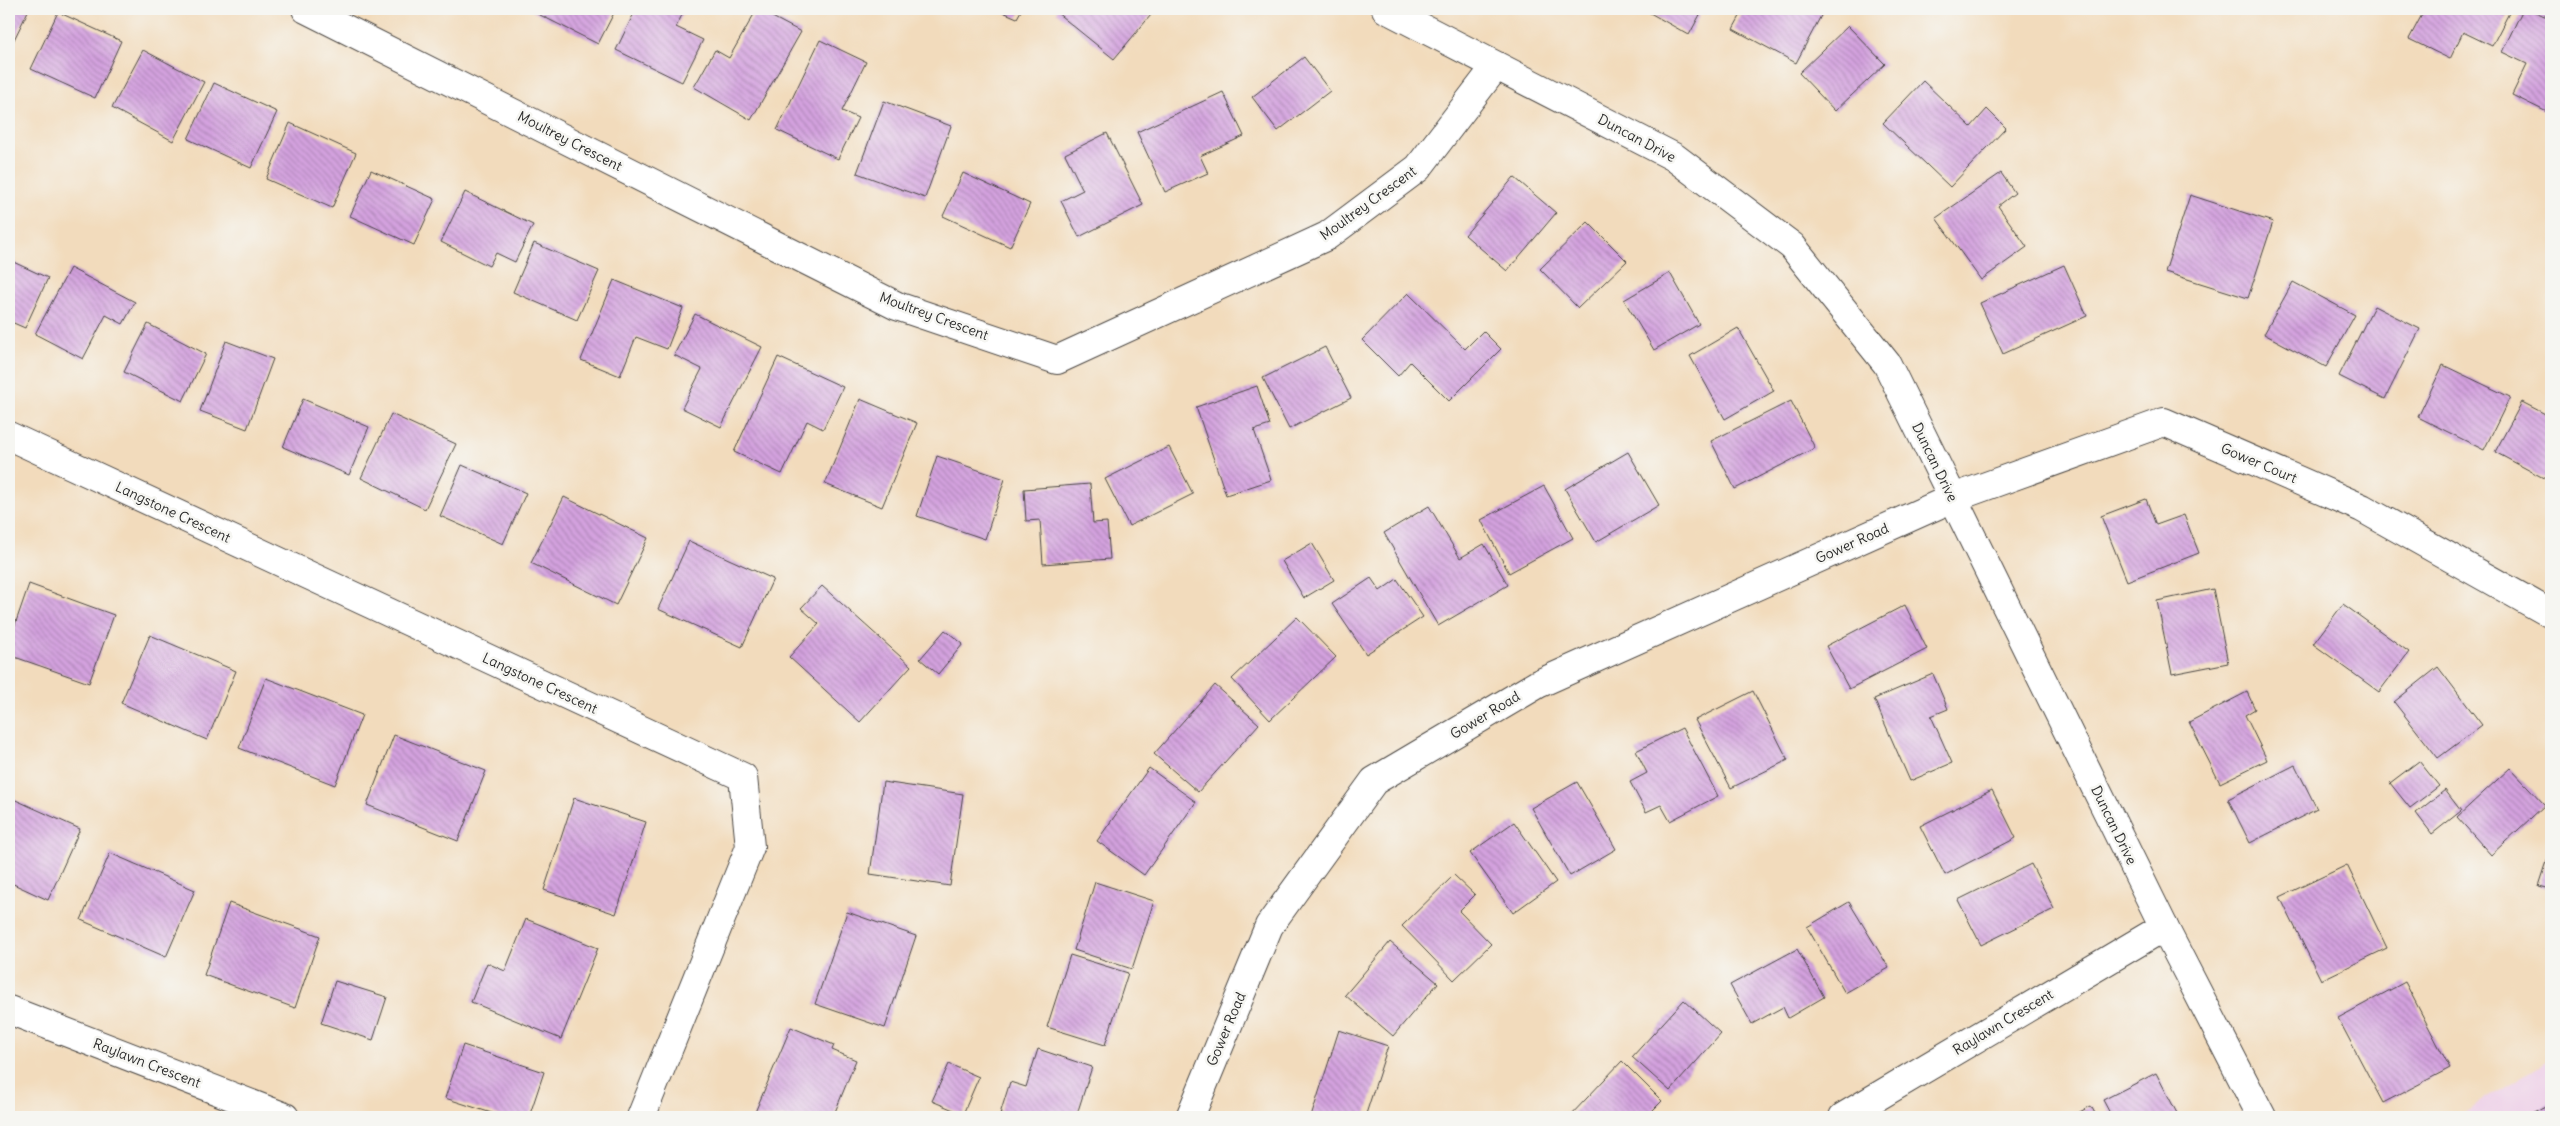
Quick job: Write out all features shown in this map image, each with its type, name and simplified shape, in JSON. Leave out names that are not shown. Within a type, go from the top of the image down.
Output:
[{"type":"street","name":"Moultrey Crescent","points":[[306,9],[897,306],[1057,360],[1327,236],[1418,168],[1496,66]]},
{"type":"street","name":"Duncan Drive","points":[[1386,9],[1674,157],[1792,246],[1888,364],[2164,927],[2262,1117]]},
{"type":"street","name":"Gower Court","points":[[1953,498],[2164,422],[2362,508],[2551,614]]},
{"type":"street","name":"Langstone Crescent","points":[[9,436],[743,777],[750,847],[641,1117]]},
{"type":"street","name":"Gower Road","points":[[1190,1117],[1269,926],[1374,781],[1538,684],[1953,498]]},
{"type":"street","name":"Raylawn Crescent","points":[[1843,1117],[2164,927]]},
{"type":"street","name":"Raylawn Crescent","points":[[9,1010],[285,1117]]},
{"type":"shaded area","points":[[2551,1059],[2551,1117],[2456,1117]]},
{"type":"building","points":[[9,9],[29,9],[9,50]]},
{"type":"building","points":[[534,9],[616,9],[598,44],[532,11]]},
{"type":"building","points":[[636,9],[685,9],[676,27],[703,40],[682,82],[616,50]]},
{"type":"building","points":[[757,9],[801,32],[751,120],[694,87],[715,50],[729,58]]},
{"type":"building","points":[[996,9],[1022,9],[1017,18]]},
{"type":"building","points":[[1058,9],[1156,9],[1114,59],[1056,12]]},
{"type":"building","points":[[1643,9],[1703,9],[1689,35]]},
{"type":"building","points":[[1744,9],[1824,10],[1796,63],[1733,29]]},
{"type":"building","points":[[2425,9],[2511,9],[2492,46],[2463,32],[2450,59],[2409,39]]},
{"type":"building","points":[[2523,9],[2529,9],[2551,19],[2551,114],[2512,95],[2527,64],[2502,52]]},
{"type":"building","points":[[58,12],[121,41],[95,98],[31,69]]},
{"type":"building","points":[[1848,26],[1885,64],[1835,111],[1799,73]]},
{"type":"building","points":[[820,40],[866,62],[842,111],[858,118],[838,159],[777,130]]},
{"type":"building","points":[[143,50],[204,82],[173,141],[112,108]]},
{"type":"building","points":[[1304,57],[1330,91],[1278,131],[1252,97]]},
{"type":"building","points":[[1923,81],[1971,127],[1987,109],[2006,128],[1950,187],[1883,123]]},
{"type":"building","points":[[214,83],[277,112],[251,168],[188,139]]},
{"type":"building","points":[[1223,92],[1244,136],[1200,156],[1208,173],[1165,192],[1137,132]]},
{"type":"building","points":[[884,101],[951,126],[925,198],[857,173]]},
{"type":"building","points":[[290,123],[356,153],[332,208],[266,179]]},
{"type":"building","points":[[1107,133],[1143,205],[1079,237],[1061,201],[1083,190],[1065,154]]},
{"type":"building","points":[[371,170],[435,199],[414,245],[350,216]]},
{"type":"building","points":[[963,173],[1030,204],[1010,247],[943,216]]},
{"type":"building","points":[[2001,173],[2015,193],[1998,206],[2027,247],[1981,280],[1936,218]]},
{"type":"building","points":[[1514,177],[1556,213],[1507,271],[1465,235]]},
{"type":"building","points":[[465,192],[533,225],[515,262],[496,253],[489,266],[441,242]]},
{"type":"building","points":[[2190,195],[2273,222],[2248,298],[2165,272]]},
{"type":"building","points":[[1588,222],[1627,261],[1578,308],[1540,269]]},
{"type":"building","points":[[534,243],[599,271],[577,320],[513,292]]},
{"type":"building","points":[[9,260],[48,278],[25,328],[9,321]]},
{"type":"building","points":[[2064,265],[2087,316],[2003,354],[1980,303]]},
{"type":"building","points":[[70,268],[135,302],[123,324],[106,315],[83,359],[35,334]]},
{"type":"building","points":[[1670,273],[1699,324],[1654,350],[1624,300]]},
{"type":"building","points":[[614,280],[683,308],[667,349],[636,337],[620,376],[581,360]]},
{"type":"building","points":[[2293,282],[2355,315],[2326,367],[2264,334]]},
{"type":"building","points":[[1408,293],[1465,349],[1483,331],[1501,349],[1449,401],[1410,362],[1398,376],[1362,340]]},
{"type":"building","points":[[2374,306],[2420,329],[2385,399],[2339,376]]},
{"type":"building","points":[[695,314],[762,347],[721,427],[682,408],[702,369],[674,355]]},
{"type":"building","points":[[148,324],[206,354],[183,401],[124,372]]},
{"type":"building","points":[[1738,328],[1774,391],[1725,419],[1690,356]]},
{"type":"building","points":[[226,341],[273,359],[247,429],[200,411]]},
{"type":"building","points":[[1325,347],[1351,398],[1289,429],[1263,378]]},
{"type":"building","points":[[778,357],[843,387],[823,429],[807,421],[782,474],[734,452]]},
{"type":"building","points":[[2443,365],[2510,397],[2484,450],[2418,417]]},
{"type":"building","points":[[1257,386],[1270,425],[1254,430],[1271,480],[1226,495],[1196,407]]},
{"type":"building","points":[[303,399],[369,427],[349,475],[283,447]]},
{"type":"building","points":[[860,399],[917,423],[882,507],[825,484]]},
{"type":"building","points":[[1791,401],[1815,448],[1735,489],[1711,441]]},
{"type":"building","points":[[2522,402],[2551,417],[2551,482],[2495,452]]},
{"type":"building","points":[[391,414],[456,444],[425,509],[361,478]]},
{"type":"building","points":[[1169,447],[1193,494],[1129,526],[1105,479]]},
{"type":"building","points":[[1628,452],[1659,505],[1596,542],[1565,489]]},
{"type":"building","points":[[937,456],[1005,479],[985,539],[917,516]]},
{"type":"building","points":[[462,465],[526,493],[503,544],[440,516]]},
{"type":"building","points":[[1090,484],[1093,523],[1107,522],[1110,559],[1043,564],[1040,520],[1026,521],[1024,489]]},
{"type":"building","points":[[1544,486],[1573,538],[1509,573],[1481,520]]},
{"type":"building","points":[[564,497],[648,538],[616,605],[531,563]]},
{"type":"building","points":[[2146,499],[2156,525],[2184,515],[2199,553],[2127,581],[2101,516]]},
{"type":"building","points":[[1429,506],[1460,558],[1484,544],[1508,585],[1438,626],[1384,533]]},
{"type":"building","points":[[689,541],[773,579],[742,647],[658,609]]},
{"type":"building","points":[[1312,543],[1334,580],[1304,598],[1282,561]]},
{"type":"building","points":[[1371,578],[1380,591],[1397,579],[1423,617],[1366,654],[1332,604]]},
{"type":"building","points":[[29,584],[114,615],[89,683],[9,655],[9,642]]},
{"type":"building","points":[[822,586],[911,666],[860,722],[789,657],[819,624],[801,608]]},
{"type":"building","points":[[2213,589],[2228,663],[2172,674],[2157,601]]},
{"type":"building","points":[[2343,604],[2409,652],[2379,692],[2313,644]]},
{"type":"building","points":[[1905,605],[1927,649],[1849,689],[1826,646]]},
{"type":"building","points":[[1297,617],[1336,657],[1270,720],[1232,679]]},
{"type":"building","points":[[945,630],[963,644],[938,674],[920,659]]},
{"type":"building","points":[[150,635],[236,671],[207,740],[121,703]]},
{"type":"building","points":[[2438,667],[2482,725],[2438,758],[2394,702]]},
{"type":"building","points":[[1933,674],[1948,709],[1931,716],[1952,763],[1910,781],[1874,699]]},
{"type":"building","points":[[266,678],[362,715],[335,785],[239,748]]},
{"type":"building","points":[[1215,685],[1259,724],[1198,792],[1154,754]]},
{"type":"building","points":[[1753,691],[1788,760],[1731,788],[1695,720]]},
{"type":"building","points":[[2247,692],[2255,709],[2245,715],[2267,760],[2220,783],[2189,722]]},
{"type":"building","points":[[1682,728],[1718,796],[1670,821],[1661,805],[1646,812],[1630,782],[1647,773],[1636,751]]},
{"type":"building","points":[[394,735],[486,771],[458,841],[367,805]]},
{"type":"building","points":[[2419,761],[2439,786],[2410,808],[2390,783]]},
{"type":"building","points":[[2295,765],[2317,809],[2250,843],[2228,799]]},
{"type":"building","points":[[1149,768],[1196,802],[1144,875],[1097,841]]},
{"type":"building","points":[[2510,768],[2545,805],[2491,855],[2457,817]]},
{"type":"building","points":[[883,782],[963,794],[950,886],[870,874]]},
{"type":"building","points":[[1577,782],[1616,849],[1570,876],[1531,808]]},
{"type":"building","points":[[1992,790],[2016,838],[1945,875],[1920,826]]},
{"type":"building","points":[[2445,790],[2461,811],[2432,834],[2416,813]]},
{"type":"building","points":[[9,797],[80,829],[48,900],[9,882]]},
{"type":"building","points":[[574,798],[646,822],[616,914],[544,890]]},
{"type":"building","points":[[1514,822],[1556,882],[1513,913],[1470,853]]},
{"type":"building","points":[[2551,849],[2551,889],[2539,886]]},
{"type":"building","points":[[110,853],[195,890],[166,957],[81,920]]},
{"type":"building","points":[[2031,864],[2054,909],[1981,945],[1958,900]]},
{"type":"building","points":[[2347,865],[2387,948],[2321,980],[2280,897]]},
{"type":"building","points":[[1454,875],[1475,895],[1459,911],[1491,944],[1454,980],[1402,926]]},
{"type":"building","points":[[1095,882],[1154,901],[1132,969],[1074,950]]},
{"type":"building","points":[[1849,902],[1889,968],[1845,993],[1807,927]]},
{"type":"building","points":[[229,903],[320,936],[295,1008],[204,975]]},
{"type":"building","points":[[847,912],[916,936],[885,1028],[815,1004]]},
{"type":"building","points":[[526,919],[598,948],[561,1039],[471,1002],[487,963],[505,971]]},
{"type":"building","points":[[1390,942],[1438,983],[1393,1036],[1345,995]]},
{"type":"building","points":[[1797,949],[1824,997],[1788,1018],[1783,1007],[1752,1024],[1730,985]]},
{"type":"building","points":[[1070,955],[1128,973],[1105,1045],[1047,1027]]},
{"type":"building","points":[[335,981],[387,997],[373,1040],[321,1023]]},
{"type":"building","points":[[2405,982],[2450,1068],[2383,1103],[2338,1018]]},
{"type":"building","points":[[1684,1000],[1721,1034],[1670,1091],[1632,1057]]},
{"type":"building","points":[[791,1027],[834,1045],[832,1050],[856,1060],[833,1117],[753,1117]]},
{"type":"building","points":[[1339,1030],[1388,1046],[1365,1117],[1311,1117]]},
{"type":"building","points":[[463,1045],[544,1072],[529,1117],[504,1117],[445,1098]]},
{"type":"building","points":[[1038,1049],[1092,1067],[1076,1117],[1009,1117],[1000,1114],[1010,1082],[1026,1087]]},
{"type":"building","points":[[1622,1061],[1662,1101],[1646,1117],[1569,1117]]},
{"type":"building","points":[[949,1064],[979,1077],[963,1114],[932,1101]]},
{"type":"building","points":[[2156,1073],[2179,1117],[2112,1117],[2103,1100]]},
{"type":"building","points":[[2551,1103],[2551,1117],[2524,1117]]},
{"type":"building","points":[[2091,1106],[2097,1117],[2070,1117]]}]
